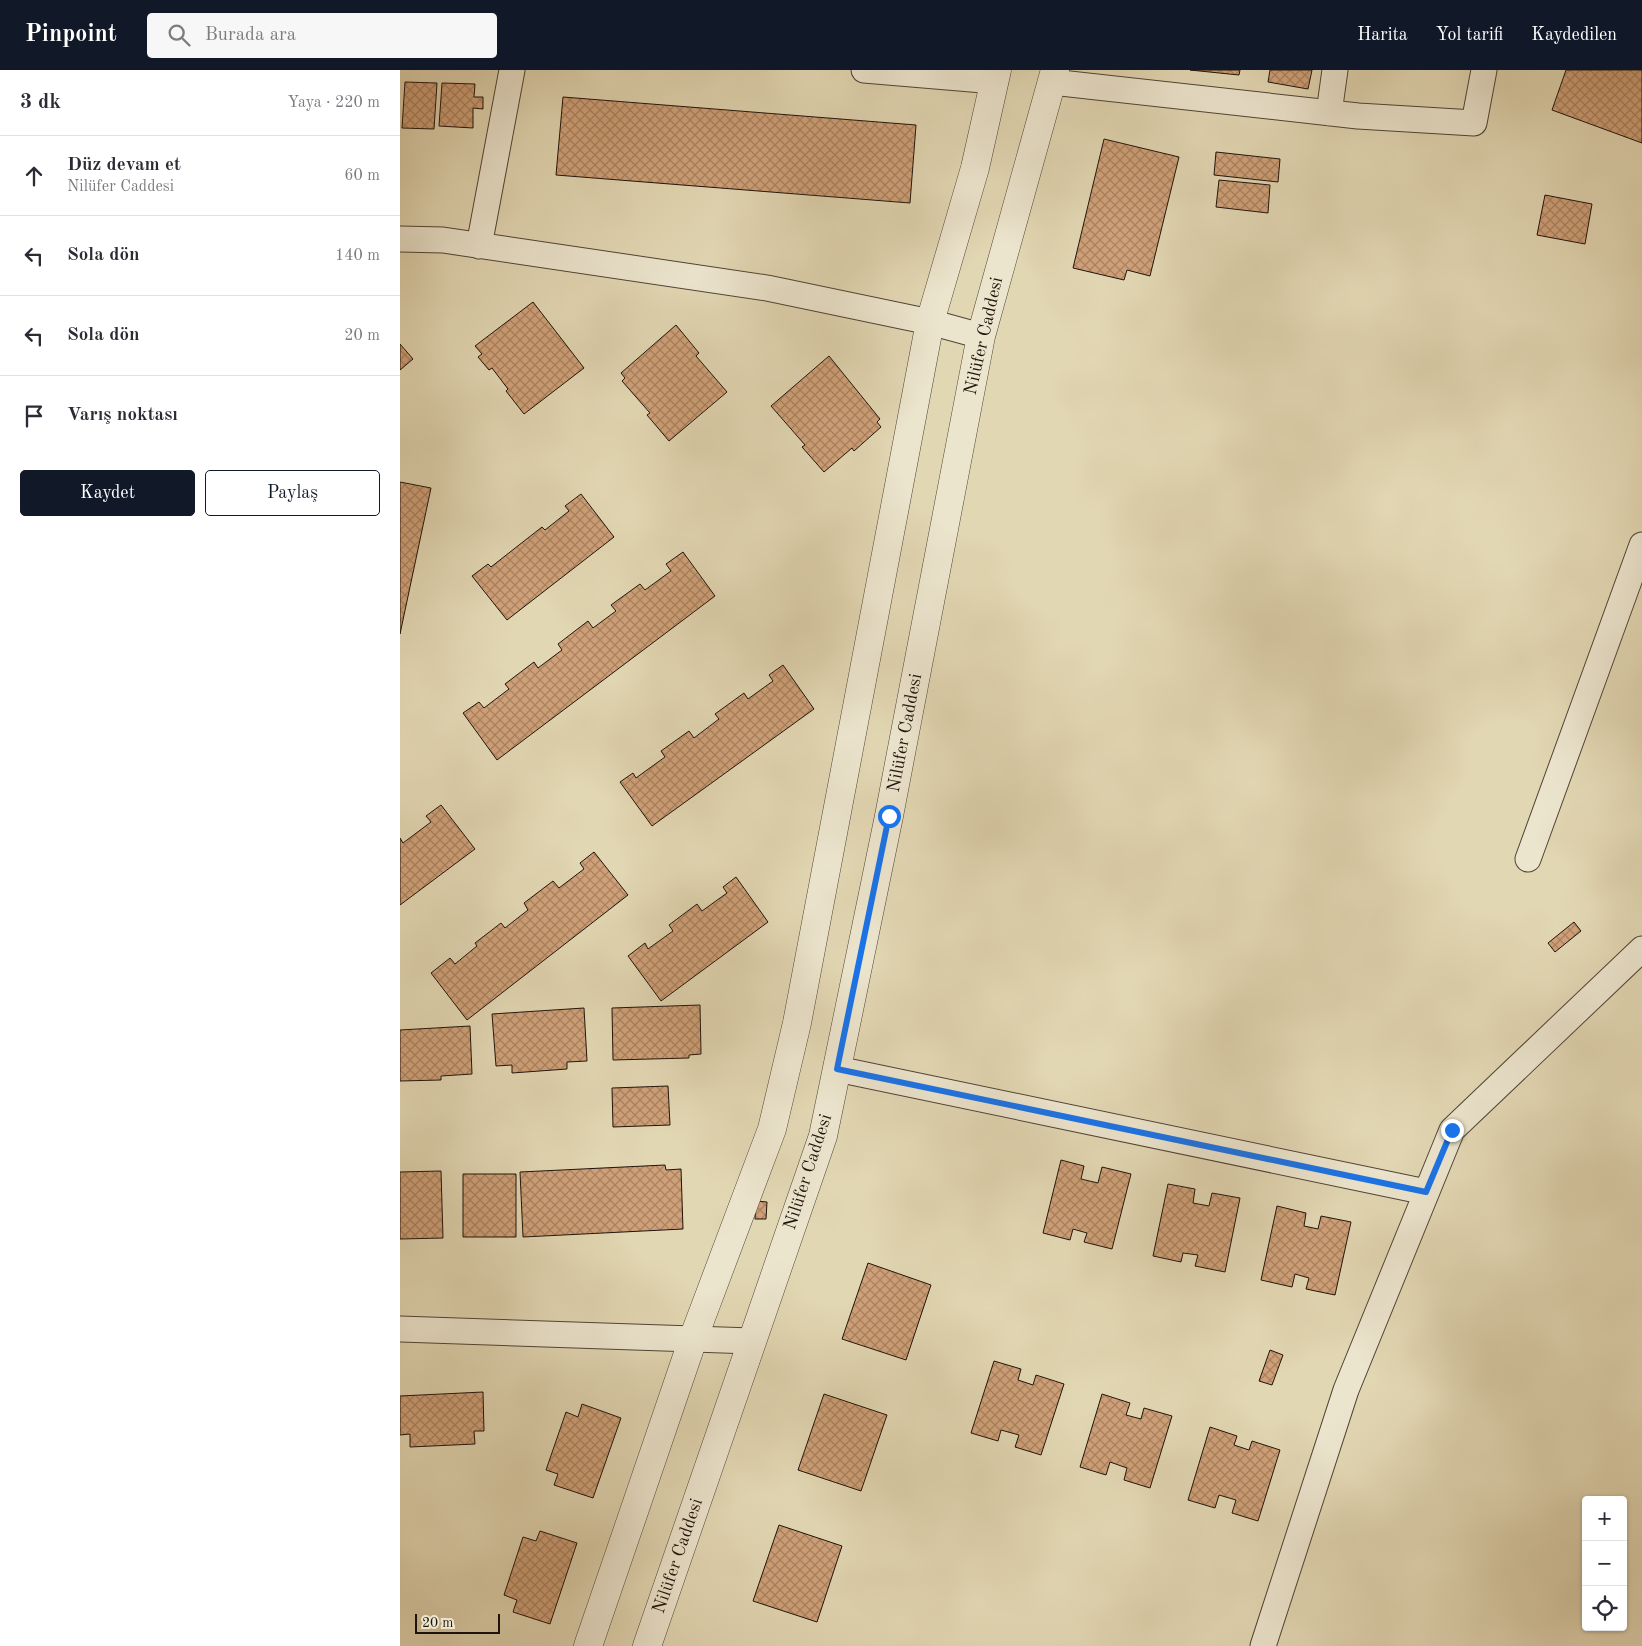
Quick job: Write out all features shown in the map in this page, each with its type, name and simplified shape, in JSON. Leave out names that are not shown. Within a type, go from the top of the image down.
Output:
[{"type":"street","points":[[479,246],[512,70]]},
{"type":"street","points":[[588,1646],[693,1339],[772,1129],[801,1004],[930,322],[974,168],[996,76],[864,70]]},
{"type":"street","points":[[1329,113],[1335,70]]},
{"type":"street","points":[[1054,76],[1329,113],[1474,123],[1484,70]]},
{"type":"street","name":"Nilüfer Caddesi","points":[[647,1646],[823,1136],[892,796],[981,336],[1054,76]]},
{"type":"street","points":[[400,239],[443,240],[767,288],[930,322],[981,336]]},
{"type":"street","points":[[1528,859],[1642,545]]},
{"type":"street","points":[[1263,1646],[1346,1390],[1452,1130],[1642,949]]},
{"type":"street","points":[[837,1069],[1426,1192]]},
{"type":"street","points":[[400,1329],[752,1341]]},
{"type":"building","points":[[1190,70],[1240,70],[1239,75]]},
{"type":"building","points":[[1270,70],[1312,70],[1308,89],[1268,82]]},
{"type":"building","points":[[1566,70],[1642,70],[1642,143],[1552,110]]},
{"type":"building","points":[[405,82],[437,83],[434,129],[402,128]]},
{"type":"building","points":[[442,83],[475,84],[474,97],[483,97],[483,109],[473,108],[473,128],[439,126]]},
{"type":"building","points":[[563,97],[916,125],[910,203],[556,175]]},
{"type":"building","points":[[1104,139],[1179,157],[1150,276],[1127,270],[1124,280],[1073,268]]},
{"type":"building","points":[[1216,152],[1280,159],[1278,182],[1214,175]]},
{"type":"building","points":[[1219,180],[1270,185],[1268,213],[1216,207]]},
{"type":"building","points":[[1545,195],[1592,204],[1585,244],[1537,235]]},
{"type":"building","points":[[533,302],[584,368],[524,414],[506,391],[508,389],[492,368],[489,370],[478,357],[482,354],[475,346]]},
{"type":"building","points":[[676,325],[699,353],[696,356],[727,392],[669,441],[647,415],[650,413],[622,381],[625,378],[621,373]]},
{"type":"building","points":[[400,344],[413,359],[400,370]]},
{"type":"building","points":[[829,356],[880,419],[877,422],[881,427],[854,451],[852,448],[824,472],[802,447],[805,445],[771,406]]},
{"type":"building","points":[[400,482],[431,488],[400,634]]},
{"type":"building","points":[[581,494],[614,537],[507,620],[472,576],[488,564],[491,567],[542,527],[545,530],[569,511],[565,506]]},
{"type":"building","points":[[683,552],[715,596],[497,760],[463,713],[479,702],[484,708],[509,689],[505,684],[534,662],[538,668],[562,650],[558,644],[588,621],[593,628],[616,611],[611,605],[640,584],[645,590],[671,571],[666,564]]},
{"type":"building","points":[[783,665],[814,709],[652,826],[620,782],[633,773],[636,778],[665,757],[661,751],[689,731],[694,738],[719,719],[715,714],[744,693],[748,699],[773,681],[769,675]]},
{"type":"building","points":[[441,805],[475,849],[400,905],[400,838],[403,843],[431,822],[426,816]]},
{"type":"building","points":[[594,852],[628,895],[467,1020],[431,973],[450,958],[455,964],[477,946],[475,943],[501,923],[505,928],[528,910],[524,903],[553,881],[559,888],[584,869],[580,863]]},
{"type":"building","points":[[736,877],[768,922],[661,1001],[628,956],[645,943],[648,949],[673,931],[669,925],[697,904],[702,911],[727,893],[723,887]]},
{"type":"building","points":[[1574,922],[1581,931],[1555,952],[1548,943]]},
{"type":"building","points":[[700,1005],[701,1054],[689,1055],[689,1058],[613,1060],[612,1008]]},
{"type":"building","points":[[584,1008],[587,1061],[567,1062],[567,1069],[512,1073],[512,1065],[496,1066],[492,1014]]},
{"type":"building","points":[[470,1026],[472,1074],[441,1076],[441,1080],[400,1081],[400,1030]]},
{"type":"building","points":[[668,1086],[670,1125],[613,1127],[612,1088]]},
{"type":"building","points":[[1061,1160],[1084,1166],[1081,1179],[1098,1183],[1102,1167],[1131,1174],[1112,1249],[1084,1242],[1087,1233],[1073,1229],[1070,1240],[1043,1233]]},
{"type":"building","points":[[665,1165],[666,1170],[681,1169],[683,1229],[523,1237],[520,1172]]},
{"type":"building","points":[[441,1171],[443,1238],[400,1239],[400,1172]]},
{"type":"building","points":[[463,1174],[516,1174],[516,1237],[463,1237]]},
{"type":"building","points":[[1168,1184],[1195,1189],[1193,1203],[1209,1206],[1212,1193],[1240,1198],[1225,1272],[1195,1266],[1198,1255],[1183,1253],[1181,1262],[1153,1256]]},
{"type":"building","points":[[756,1201],[767,1202],[766,1219],[755,1219]]},
{"type":"building","points":[[1277,1206],[1306,1213],[1304,1226],[1318,1229],[1321,1216],[1351,1222],[1335,1295],[1306,1289],[1309,1278],[1295,1274],[1292,1287],[1261,1280]]},
{"type":"building","points":[[868,1263],[931,1285],[906,1360],[842,1339]]},
{"type":"building","points":[[1270,1350],[1283,1355],[1272,1385],[1259,1381]]},
{"type":"building","points":[[994,1361],[1021,1369],[1018,1380],[1033,1385],[1036,1375],[1064,1384],[1041,1455],[1015,1447],[1019,1435],[1001,1430],[998,1441],[971,1433]]},
{"type":"building","points":[[483,1392],[484,1431],[474,1431],[475,1444],[410,1447],[410,1434],[400,1435],[400,1396]]},
{"type":"building","points":[[824,1394],[887,1415],[861,1491],[798,1470]]},
{"type":"building","points":[[1102,1394],[1130,1403],[1126,1415],[1141,1419],[1144,1408],[1172,1416],[1150,1488],[1124,1480],[1127,1468],[1110,1462],[1106,1475],[1080,1467]]},
{"type":"building","points":[[582,1404],[621,1418],[593,1498],[554,1485],[558,1474],[546,1470],[566,1412],[578,1417]]},
{"type":"building","points":[[1210,1427],[1237,1436],[1234,1445],[1249,1450],[1252,1441],[1280,1450],[1258,1521],[1232,1513],[1236,1500],[1219,1495],[1215,1508],[1188,1500]]},
{"type":"building","points":[[779,1525],[842,1546],[817,1622],[753,1601]]},
{"type":"building","points":[[540,1531],[577,1543],[550,1624],[513,1612],[517,1600],[504,1595],[523,1537],[536,1541]]},
{"type":"route","points":[[889,816],[837,1069],[1426,1192],[1452,1130]]}]
